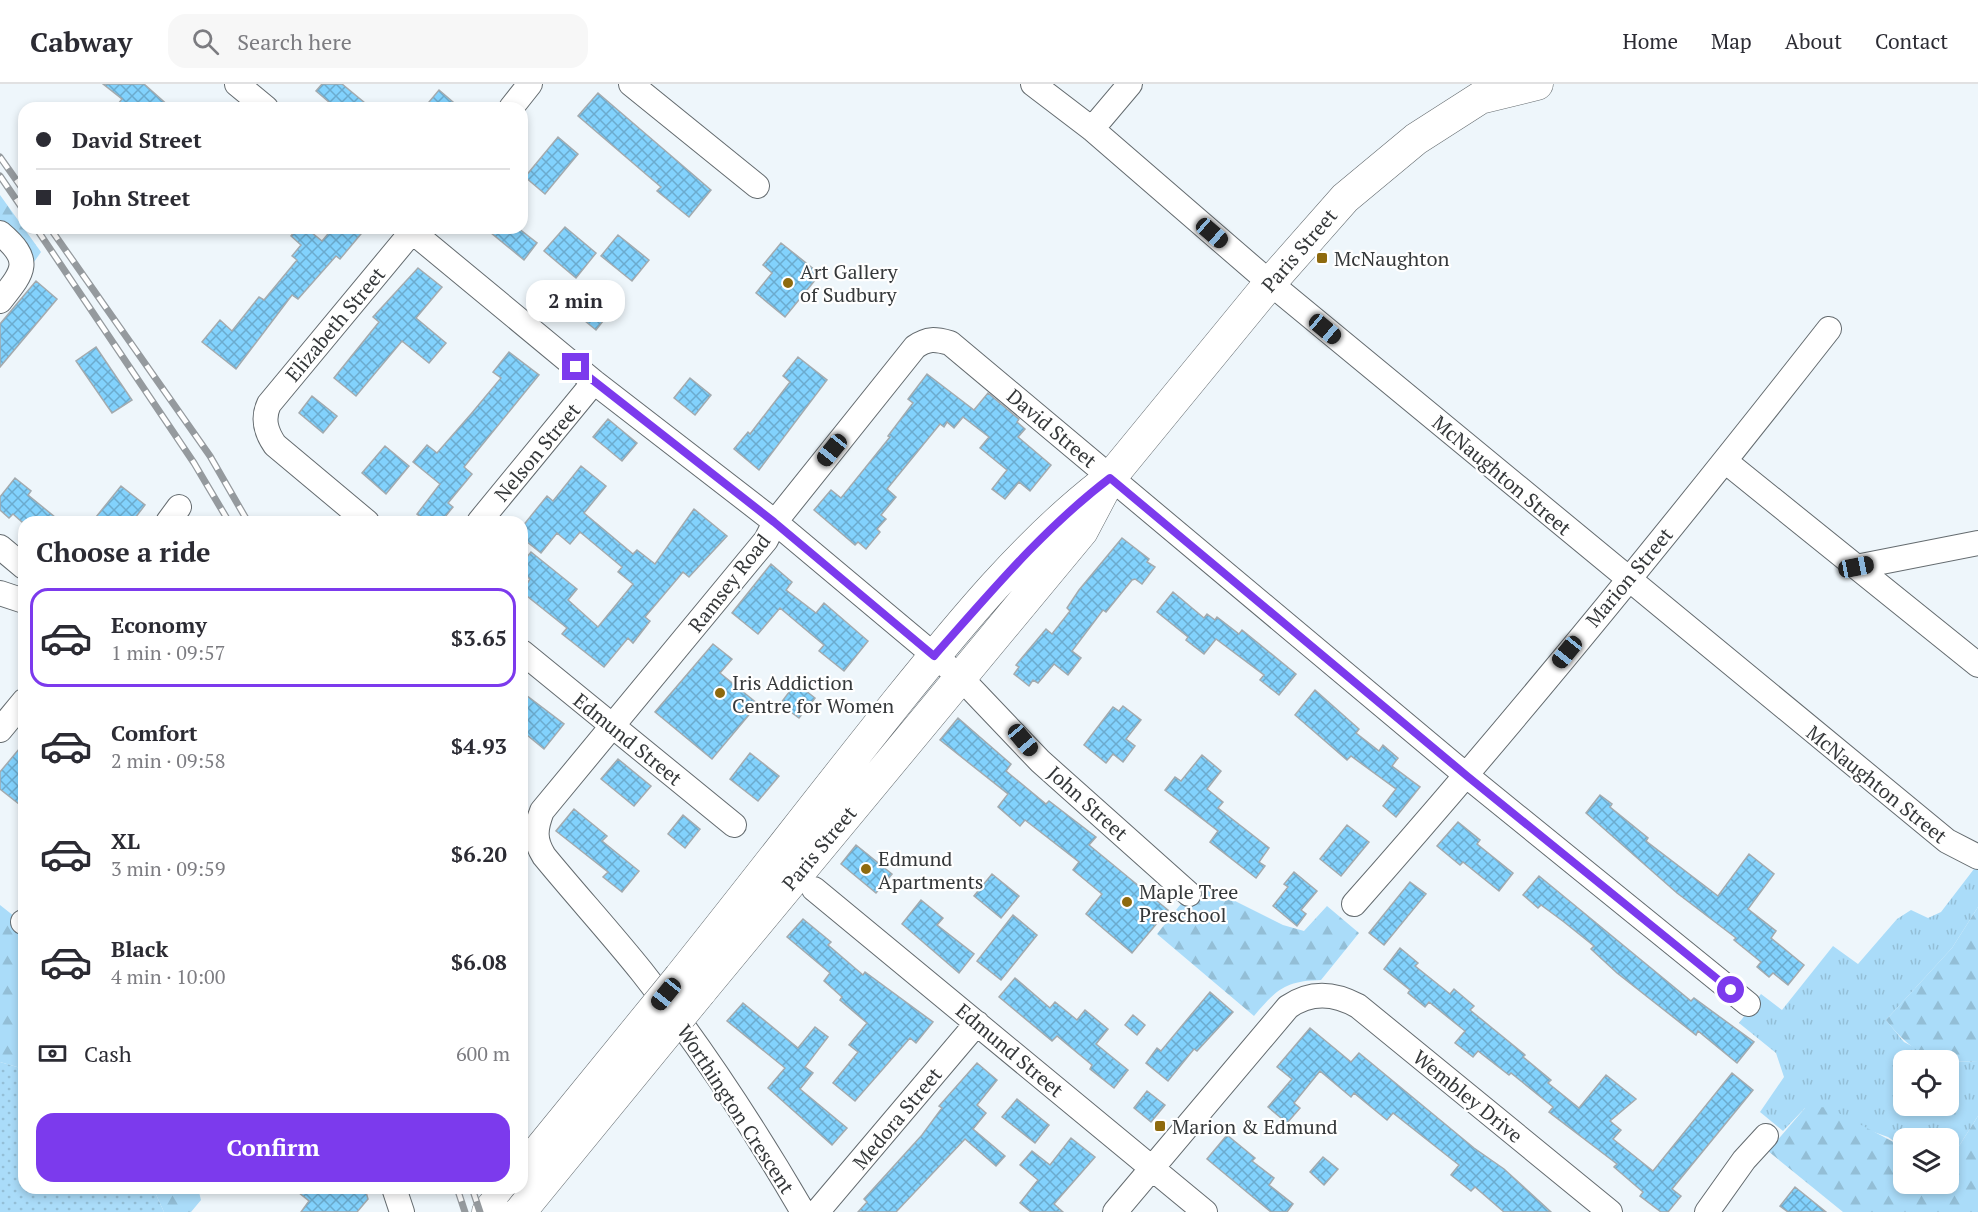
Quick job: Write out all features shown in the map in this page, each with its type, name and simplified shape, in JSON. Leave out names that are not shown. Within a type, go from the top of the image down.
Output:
[{"type":"main road","name":"Paris Street","points":[[528,1164],[960,677],[1082,531],[1110,478],[1270,283],[1345,198],[1416,139],[1494,89],[1537,84]]},
{"type":"main road","name":"Paris Street","points":[[520,1212],[934,656],[1020,558],[1070,509],[1110,478]]},
{"type":"main road","points":[[488,1212],[503,1194]]},
{"type":"street","points":[[237,84],[259,102]]},
{"type":"street","points":[[516,102],[530,84]]},
{"type":"street","points":[[631,84],[758,186]]},
{"type":"street","name":"McNaughton Street","points":[[1033,84],[1092,129],[1270,283],[1947,841],[1978,857]]},
{"type":"street","points":[[1092,129],[1130,84]]},
{"type":"street","points":[[0,232],[16,247],[23,259],[23,269],[0,302]]},
{"type":"street","name":"Elizabeth Street","points":[[360,516],[275,446],[266,425],[265,413],[269,404],[408,234]]},
{"type":"street","name":"John Street","points":[[418,234],[594,382],[774,522],[960,677],[1040,761],[1189,894]]},
{"type":"street","name":"Marion Street","points":[[1353,904],[1467,776],[1830,329]]},
{"type":"street","name":"David Street","points":[[936,339],[950,344],[1467,776],[1749,1004]]},
{"type":"street","name":"Ramsey Road","points":[[536,838],[542,811],[766,540],[774,522],[915,347],[925,340],[936,339]]},
{"type":"street","name":"Nelson Street","points":[[484,516],[594,382]]},
{"type":"street","points":[[1725,461],[1978,665]]},
{"type":"street","points":[[1856,567],[1978,543]]},
{"type":"street","points":[[0,547],[18,562]]},
{"type":"street","points":[[0,592],[18,599]]},
{"type":"street","name":"Edmund Street","points":[[528,657],[734,825]]},
{"type":"street","points":[[0,730],[18,709]]},
{"type":"street","name":"Worthington Crescent","points":[[536,838],[544,856],[643,973],[698,1047],[735,1100],[803,1212]]},
{"type":"street","name":"Edmund Street","points":[[814,889],[1205,1212]]},
{"type":"street","name":"Wembley Drive","points":[[1151,1168],[1288,1007],[1301,998],[1320,995],[1344,999],[1358,1006],[1611,1212]]},
{"type":"street","name":"Medora Street","points":[[818,1212],[977,1023]]},
{"type":"street","points":[[1707,1212],[1744,1160],[1766,1136]]},
{"type":"street","points":[[1115,1212],[1151,1168]]},
{"type":"green space","points":[[0,195],[18,220],[18,234],[28,234],[41,252],[34,262],[0,234]]},
{"type":"green space","points":[[1974,869],[1978,869],[1978,907],[1952,948],[1886,1020],[1904,1042],[1920,1050],[1893,1050],[1893,1116],[1959,1116],[1959,1061],[1978,1062],[1978,1116],[1959,1146],[1959,1128],[1893,1128],[1893,1140],[1805,1108],[1783,1131],[1760,1112],[1784,1077],[1776,1053],[1739,1023],[1761,994],[1782,1010],[1833,946],[1858,964],[1897,919],[1911,910],[1928,918],[1941,912]]},
{"type":"green space","points":[[1213,890],[1283,925],[1304,931],[1327,906],[1359,933],[1321,980],[1299,982],[1283,988],[1269,999],[1254,1016],[1157,934],[1188,895]]},
{"type":"green space","points":[[0,905],[18,919],[18,1067],[0,1062]]},
{"type":"green space","points":[[1978,907],[1978,1062],[1959,1061],[1959,1050],[1918,1050],[1906,1042],[1886,1020],[1952,948]]},
{"type":"green space","points":[[0,1062],[18,1067],[18,1194],[156,1194],[164,1212],[0,1212]]},
{"type":"green space","points":[[1827,1107],[1893,1142],[1893,1194],[1959,1194],[1959,1146],[1978,1116],[1978,1212],[1843,1212],[1768,1151],[1805,1108]]},
{"type":"green space","points":[[156,1194],[200,1194],[201,1200],[191,1212],[164,1212]]},
{"type":"building","points":[[103,84],[144,84],[164,102],[120,102],[122,99]]},
{"type":"building","points":[[322,84],[342,84],[364,102],[329,102],[316,91]]},
{"type":"building","points":[[439,90],[453,102],[429,102]]},
{"type":"building","points":[[598,93],[711,190],[689,217],[657,191],[661,187],[578,116]]},
{"type":"building","points":[[558,137],[578,154],[545,194],[528,180],[528,173]]},
{"type":"building","points":[[565,227],[596,253],[576,278],[544,251]]},
{"type":"building","points":[[292,234],[313,234],[322,241],[328,234],[361,234],[340,259],[336,256],[298,299],[292,295],[236,369],[202,342],[220,320],[232,331],[259,297],[264,300],[297,260],[292,256],[301,245],[291,236]]},
{"type":"building","points":[[492,234],[526,234],[537,243],[524,260]]},
{"type":"building","points":[[618,235],[649,260],[632,281],[601,256]]},
{"type":"building","name":"Art Gallery of Sudbury","points":[[781,243],[820,274],[785,317],[756,293],[772,273],[763,265]]},
{"type":"building","points":[[418,268],[442,287],[416,318],[446,343],[429,363],[402,341],[356,396],[334,378],[379,322],[373,317]]},
{"type":"building","points":[[36,281],[57,299],[0,367],[0,324]]},
{"type":"building","points":[[586,298],[607,316],[596,330],[574,312]]},
{"type":"building","points":[[96,347],[132,400],[112,413],[76,361]]},
{"type":"building","points":[[509,352],[539,375],[464,467],[472,474],[448,503],[453,507],[446,516],[420,516],[417,514],[440,484],[413,462],[427,445],[437,453],[501,378],[493,372]]},
{"type":"building","points":[[798,357],[827,380],[759,470],[734,449],[748,432],[750,434],[790,382],[783,376]]},
{"type":"building","points":[[927,374],[974,410],[988,393],[1019,419],[1017,422],[1025,429],[1018,437],[1051,465],[1030,491],[1019,482],[1005,499],[992,489],[1007,470],[980,448],[989,437],[963,417],[954,428],[947,422],[944,427],[940,424],[887,489],[896,497],[881,515],[886,519],[877,529],[880,532],[866,549],[858,542],[855,545],[814,510],[831,490],[841,498],[890,437],[888,436],[913,403],[908,399]]},
{"type":"building","points":[[690,378],[711,395],[695,415],[674,398]]},
{"type":"building","points":[[312,396],[337,416],[323,433],[299,413]]},
{"type":"building","points":[[608,419],[637,443],[622,461],[593,437]]},
{"type":"building","points":[[385,446],[409,466],[386,494],[362,473]]},
{"type":"building","points":[[581,466],[606,486],[584,513],[633,554],[637,550],[655,564],[694,509],[727,536],[689,577],[683,572],[645,617],[650,621],[633,643],[628,638],[604,667],[562,634],[567,628],[528,597],[530,579],[528,578],[528,556],[531,552],[577,589],[568,600],[598,627],[633,584],[618,572],[622,567],[580,532],[570,544],[557,533],[541,553],[528,543],[528,520],[547,496],[553,501]]},
{"type":"building","points":[[15,478],[31,491],[28,495],[54,516],[18,516],[18,518],[13,514],[9,518],[0,510],[0,497]]},
{"type":"building","points":[[121,486],[145,505],[137,516],[97,516]]},
{"type":"building","points":[[1122,538],[1149,559],[1147,562],[1155,567],[1142,584],[1135,579],[1132,580],[1106,612],[1103,610],[1072,651],[1081,658],[1068,675],[1054,664],[1038,683],[1033,680],[1029,686],[1014,674],[1019,667],[1016,665],[1046,629],[1052,634],[1070,611],[1067,608],[1079,590]]},
{"type":"building","points":[[771,564],[792,582],[786,590],[816,613],[824,603],[868,641],[844,671],[819,651],[824,645],[780,608],[758,634],[732,613]]},
{"type":"building","points":[[1173,592],[1204,618],[1207,614],[1215,620],[1217,617],[1239,634],[1242,630],[1296,674],[1279,695],[1260,680],[1264,675],[1216,639],[1204,654],[1186,640],[1188,637],[1157,612]]},
{"type":"building","points":[[713,644],[732,659],[720,673],[758,704],[712,759],[655,712]]},
{"type":"building","points":[[796,683],[815,698],[799,718],[780,704]]},
{"type":"building","points":[[1315,690],[1359,729],[1356,733],[1379,751],[1383,745],[1398,758],[1392,766],[1420,787],[1396,817],[1383,806],[1396,789],[1351,756],[1347,760],[1295,715]]},
{"type":"building","points":[[528,697],[564,724],[544,749],[528,736]]},
{"type":"building","points":[[1123,706],[1141,720],[1126,739],[1135,746],[1123,762],[1113,754],[1106,763],[1084,745],[1113,707],[1119,711]]},
{"type":"building","points":[[958,718],[1011,764],[1006,771],[1046,804],[1049,801],[1096,837],[1089,845],[1168,910],[1132,953],[1086,914],[1102,894],[1073,870],[1079,862],[1025,820],[1020,826],[998,807],[1008,794],[940,740]]},
{"type":"building","points":[[18,750],[18,803],[0,789],[0,772]]},
{"type":"building","points":[[750,753],[779,776],[758,801],[730,779]]},
{"type":"building","points":[[1202,755],[1221,771],[1207,789],[1223,802],[1218,808],[1269,848],[1259,862],[1265,866],[1256,878],[1210,842],[1218,831],[1165,790],[1175,777],[1181,781]]},
{"type":"building","points":[[618,759],[651,786],[634,806],[601,779]]},
{"type":"building","points":[[1600,795],[1612,804],[1610,807],[1648,838],[1646,841],[1718,896],[1749,854],[1774,874],[1748,909],[1776,931],[1771,938],[1804,965],[1788,985],[1773,973],[1769,977],[1757,967],[1761,962],[1734,940],[1736,938],[1677,893],[1586,813]]},
{"type":"building","points":[[574,809],[607,836],[602,841],[639,871],[622,892],[603,877],[608,872],[556,831]]},
{"type":"building","points":[[683,815],[700,829],[685,848],[668,834]]},
{"type":"building","points":[[1458,822],[1480,840],[1477,844],[1513,873],[1499,891],[1463,862],[1460,865],[1437,846]]},
{"type":"building","points":[[1347,825],[1369,842],[1341,876],[1320,859]]},
{"type":"building","name":"Edmund Apartments","points":[[856,845],[892,874],[876,893],[841,864]]},
{"type":"building","points":[[1294,872],[1317,891],[1301,910],[1306,914],[1297,926],[1273,906],[1288,887],[1284,884]]},
{"type":"building","points":[[992,874],[1019,896],[1001,918],[974,896]]},
{"type":"building","points":[[1539,876],[1691,1001],[1694,998],[1754,1042],[1737,1063],[1698,1031],[1696,1035],[1617,973],[1591,949],[1594,946],[1564,922],[1541,905],[1538,908],[1523,895]]},
{"type":"building","points":[[1410,882],[1426,894],[1384,945],[1369,933]]},
{"type":"building","points":[[921,900],[943,918],[937,925],[974,954],[959,973],[902,924]]},
{"type":"building","points":[[1013,915],[1037,935],[1001,980],[977,961]]},
{"type":"building","points":[[803,919],[831,942],[828,945],[863,975],[865,972],[933,1022],[916,1043],[910,1038],[855,1101],[833,1083],[858,1052],[849,1045],[867,1023],[840,1000],[842,997],[824,981],[830,973],[787,937]]},
{"type":"building","points":[[1400,948],[1418,963],[1415,966],[1450,994],[1454,989],[1474,1006],[1470,1010],[1525,1055],[1523,1057],[1551,1080],[1548,1083],[1579,1108],[1606,1075],[1636,1099],[1610,1121],[1621,1130],[1613,1139],[1653,1171],[1732,1073],[1753,1090],[1672,1189],[1681,1196],[1668,1212],[1661,1212],[1640,1196],[1643,1192],[1614,1167],[1617,1164],[1549,1112],[1553,1107],[1511,1073],[1509,1075],[1478,1051],[1473,1057],[1455,1043],[1465,1031],[1429,1002],[1425,1007],[1408,993],[1410,990],[1384,969]]},
{"type":"building","points":[[1015,978],[1050,1008],[1055,1002],[1077,1020],[1085,1010],[1108,1029],[1096,1044],[1128,1070],[1114,1088],[1090,1069],[1092,1065],[1057,1036],[1052,1041],[999,997]]},
{"type":"building","points":[[1210,992],[1233,1012],[1197,1051],[1194,1049],[1168,1081],[1146,1063],[1157,1048],[1161,1051]]},
{"type":"building","points":[[743,1003],[798,1048],[815,1027],[828,1037],[805,1067],[813,1073],[800,1089],[847,1128],[832,1145],[768,1088],[785,1068],[727,1021]]},
{"type":"building","points":[[1133,1015],[1145,1025],[1137,1035],[1125,1025]]},
{"type":"building","points":[[1310,1028],[1351,1062],[1359,1053],[1474,1148],[1504,1169],[1551,1212],[1504,1212],[1475,1187],[1471,1191],[1451,1175],[1459,1165],[1393,1113],[1387,1120],[1354,1093],[1351,1097],[1320,1071],[1294,1103],[1300,1108],[1287,1123],[1268,1107],[1292,1079],[1277,1067]]},
{"type":"building","points":[[977,1063],[997,1080],[977,1105],[986,1113],[973,1129],[1005,1156],[996,1166],[965,1139],[896,1212],[858,1212],[867,1202],[864,1199],[922,1135],[942,1108],[939,1106]]},
{"type":"building","points":[[1147,1091],[1165,1105],[1151,1122],[1134,1108]]},
{"type":"building","points":[[1017,1099],[1049,1125],[1035,1143],[1002,1117]]},
{"type":"building","points":[[1227,1135],[1255,1158],[1252,1161],[1274,1178],[1269,1185],[1293,1204],[1287,1212],[1271,1212],[1207,1159]]},
{"type":"building","points":[[1071,1138],[1095,1157],[1054,1204],[1063,1212],[1031,1212],[1020,1203],[1038,1180],[1020,1165],[1032,1151],[1050,1165]]},
{"type":"building","points":[[1323,1157],[1338,1169],[1324,1185],[1310,1172]]},
{"type":"building","points":[[1795,1187],[1826,1212],[1788,1212],[1780,1206]]},
{"type":"building","points":[[300,1194],[367,1194],[368,1199],[357,1212],[301,1212],[309,1201]]},
{"type":"railway","points":[[0,157],[18,182]]},
{"type":"railway","points":[[0,176],[18,202]]},
{"type":"railway","points":[[40,234],[194,463],[225,516]]},
{"type":"railway","points":[[54,234],[210,456],[245,516]]},
{"type":"railway","points":[[459,1194],[465,1212]]},
{"type":"railway","points":[[474,1194],[480,1212]]},
{"type":"place","name":"McNaughton","points":[[1322,258]]},
{"type":"place","name":"Art Gallery of Sudbury","points":[[788,283]]},
{"type":"place","name":"Iris Addiction Centre for Women","points":[[720,693]]},
{"type":"place","name":"Edmund Apartments","points":[[866,869]]},
{"type":"place","name":"Maple Tree Preschool","points":[[1127,902]]},
{"type":"place","name":"Marion & Edmund","points":[[1160,1126]]},
{"type":"route","points":[[576,367],[774,522],[934,656],[1020,558],[1070,509],[1110,478],[1467,776],[1731,990]]}]
